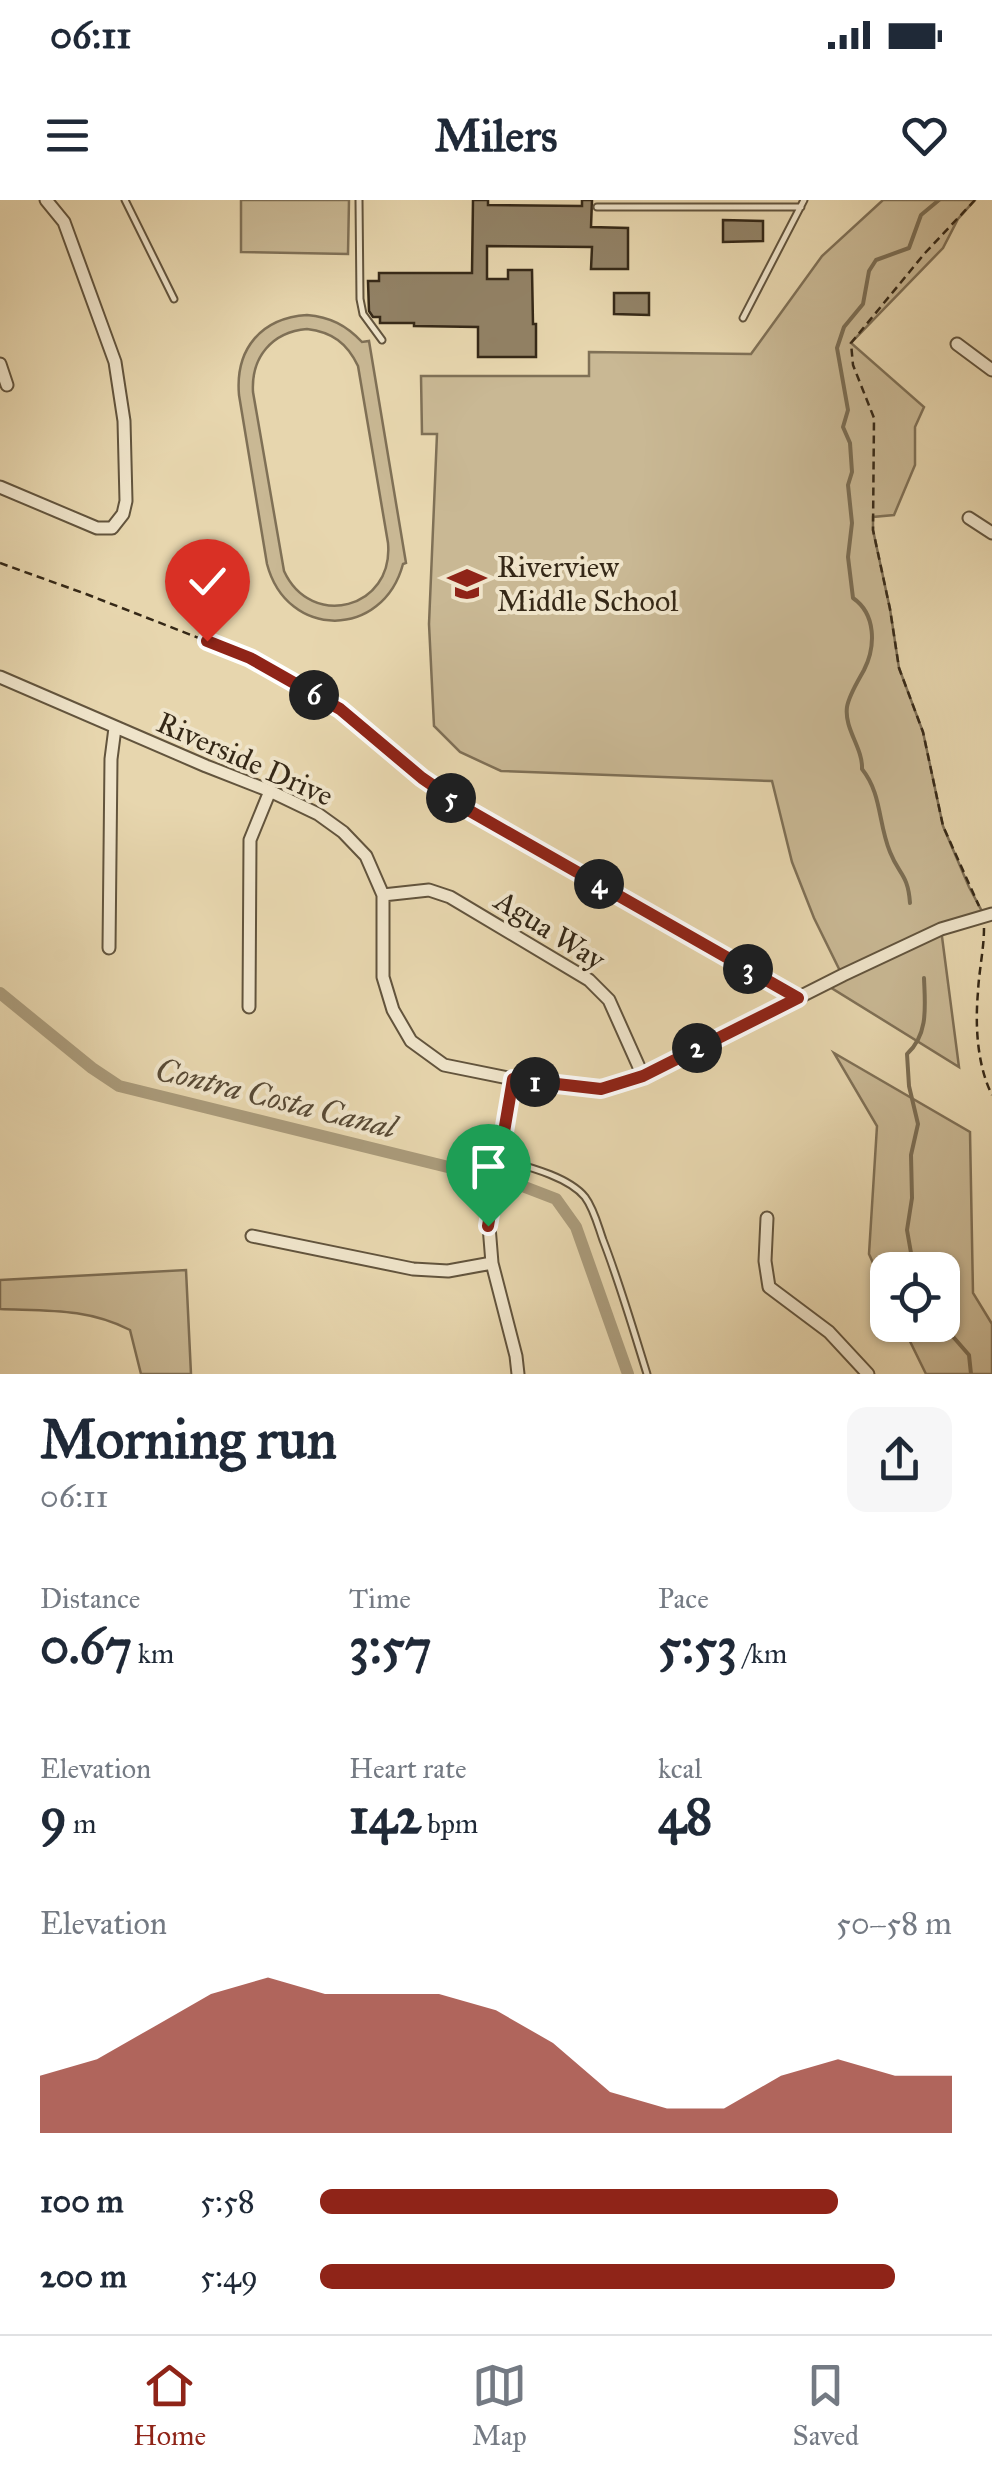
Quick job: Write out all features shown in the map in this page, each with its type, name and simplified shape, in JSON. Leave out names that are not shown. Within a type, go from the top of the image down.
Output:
[{"type":"street","points":[[0,487],[96,528],[112,528],[123,514],[126,501],[124,421],[115,362],[64,222],[46,200]]},
{"type":"street","points":[[956,344],[992,370]]},
{"type":"street","points":[[0,364],[7,384]]},
{"type":"street","points":[[968,518],[992,534]]},
{"type":"street","name":"Riverside Drive","points":[[0,678],[270,791],[318,814],[344,832],[366,856],[383,895],[383,977],[393,1010],[411,1040],[444,1065],[513,1079],[601,1089],[643,1076],[941,929],[988,914]]},
{"type":"street","points":[[109,948],[111,759],[116,728]]},
{"type":"street","points":[[249,1007],[250,840],[270,791]]},
{"type":"street","name":"Agua Way","points":[[383,895],[429,890],[450,897],[589,980],[610,1000],[643,1076]]},
{"type":"street","points":[[513,1079],[488,1226],[492,1263],[518,1374]]},
{"type":"street","points":[[766,1218],[768,1287],[829,1332],[868,1374]]},
{"type":"street","points":[[252,1236],[413,1268],[448,1270],[492,1263]]},
{"type":"lane","points":[[126,200],[174,298]]},
{"type":"lane","points":[[359,200],[362,314],[382,340]]},
{"type":"lane","points":[[597,207],[802,204],[743,318]]},
{"type":"lane","points":[[500,1152],[568,1184],[584,1196],[611,1260],[647,1374]]},
{"type":"path","points":[[975,200],[924,253],[851,343],[852,365],[874,418],[873,530],[900,668],[923,732],[942,826],[968,887],[988,914],[978,994],[978,1044],[992,1095]]},
{"type":"path","points":[[0,563],[250,658],[340,709],[422,778],[470,811],[798,998]]},
{"type":"shaded area","points":[[241,200],[349,200],[348,254],[241,252]]},
{"type":"shaded area","points":[[883,200],[975,200],[958,219],[943,248],[851,343],[924,407],[915,427],[915,465],[894,515],[873,517],[873,530],[899,668],[923,732],[943,826],[984,915],[941,929],[959,1067],[825,984],[842,975],[792,862],[772,781],[501,771],[460,752],[434,726],[429,624],[437,434],[422,434],[421,376],[589,376],[589,352],[751,354],[822,256]]},
{"type":"shaded area","points":[[307,315],[330,320],[362,342],[369,341],[406,563],[392,589],[376,606],[356,617],[335,621],[314,617],[294,607],[278,589],[267,564],[239,395],[241,364],[254,339],[276,322]],"holes":[[[295,331],[316,331],[338,340],[358,366],[388,543],[386,566],[378,584],[348,604],[312,601],[296,589],[284,571],[253,392],[256,368],[266,348]]]},
{"type":"shaded area","points":[[834,1053],[970,1132],[973,1293],[992,1324],[992,1374],[926,1374],[910,1342],[960,1342],[960,1252],[870,1252],[870,1256],[869,1254],[877,1126]]},
{"type":"shaded area","points":[[186,1270],[191,1374],[141,1374],[130,1330],[114,1323],[66,1312],[0,1309],[0,1280]]},
{"type":"building","points":[[473,200],[488,200],[488,205],[582,206],[582,200],[592,200],[591,227],[628,228],[628,269],[591,269],[592,247],[487,246],[487,279],[508,279],[508,270],[532,270],[536,357],[478,357],[478,327],[380,323],[380,317],[373,317],[369,311],[368,281],[379,281],[379,273],[472,273]]},
{"type":"building","points":[[723,220],[763,221],[763,241],[723,242]]},
{"type":"building","points":[[614,293],[649,293],[649,315],[614,314]]},
{"type":"waterway","points":[[910,903],[905,880],[886,841],[847,715],[850,698],[868,661],[872,631],[866,613],[853,598],[848,557],[852,523],[848,485],[852,472],[850,443],[843,427],[848,410],[837,348],[844,327],[863,304],[869,271],[876,260],[909,248],[921,215],[939,200]]},
{"type":"waterway","points":[[911,1252],[907,1230],[912,1198],[911,1155],[918,1124],[907,1054],[922,1028],[924,978]]},
{"type":"waterway","name":"Contra Costa Canal","points":[[0,993],[119,1086],[517,1184],[556,1199],[576,1227],[628,1374]]},
{"type":"waterway","points":[[958,1342],[969,1355],[971,1374]]},
{"type":"place","name":"Riverview Middle School","points":[[467,584]]},
{"type":"route","points":[[207,641],[250,658],[340,709],[422,778],[470,811],[798,998],[643,1076],[601,1089],[513,1079],[488,1226]]}]
